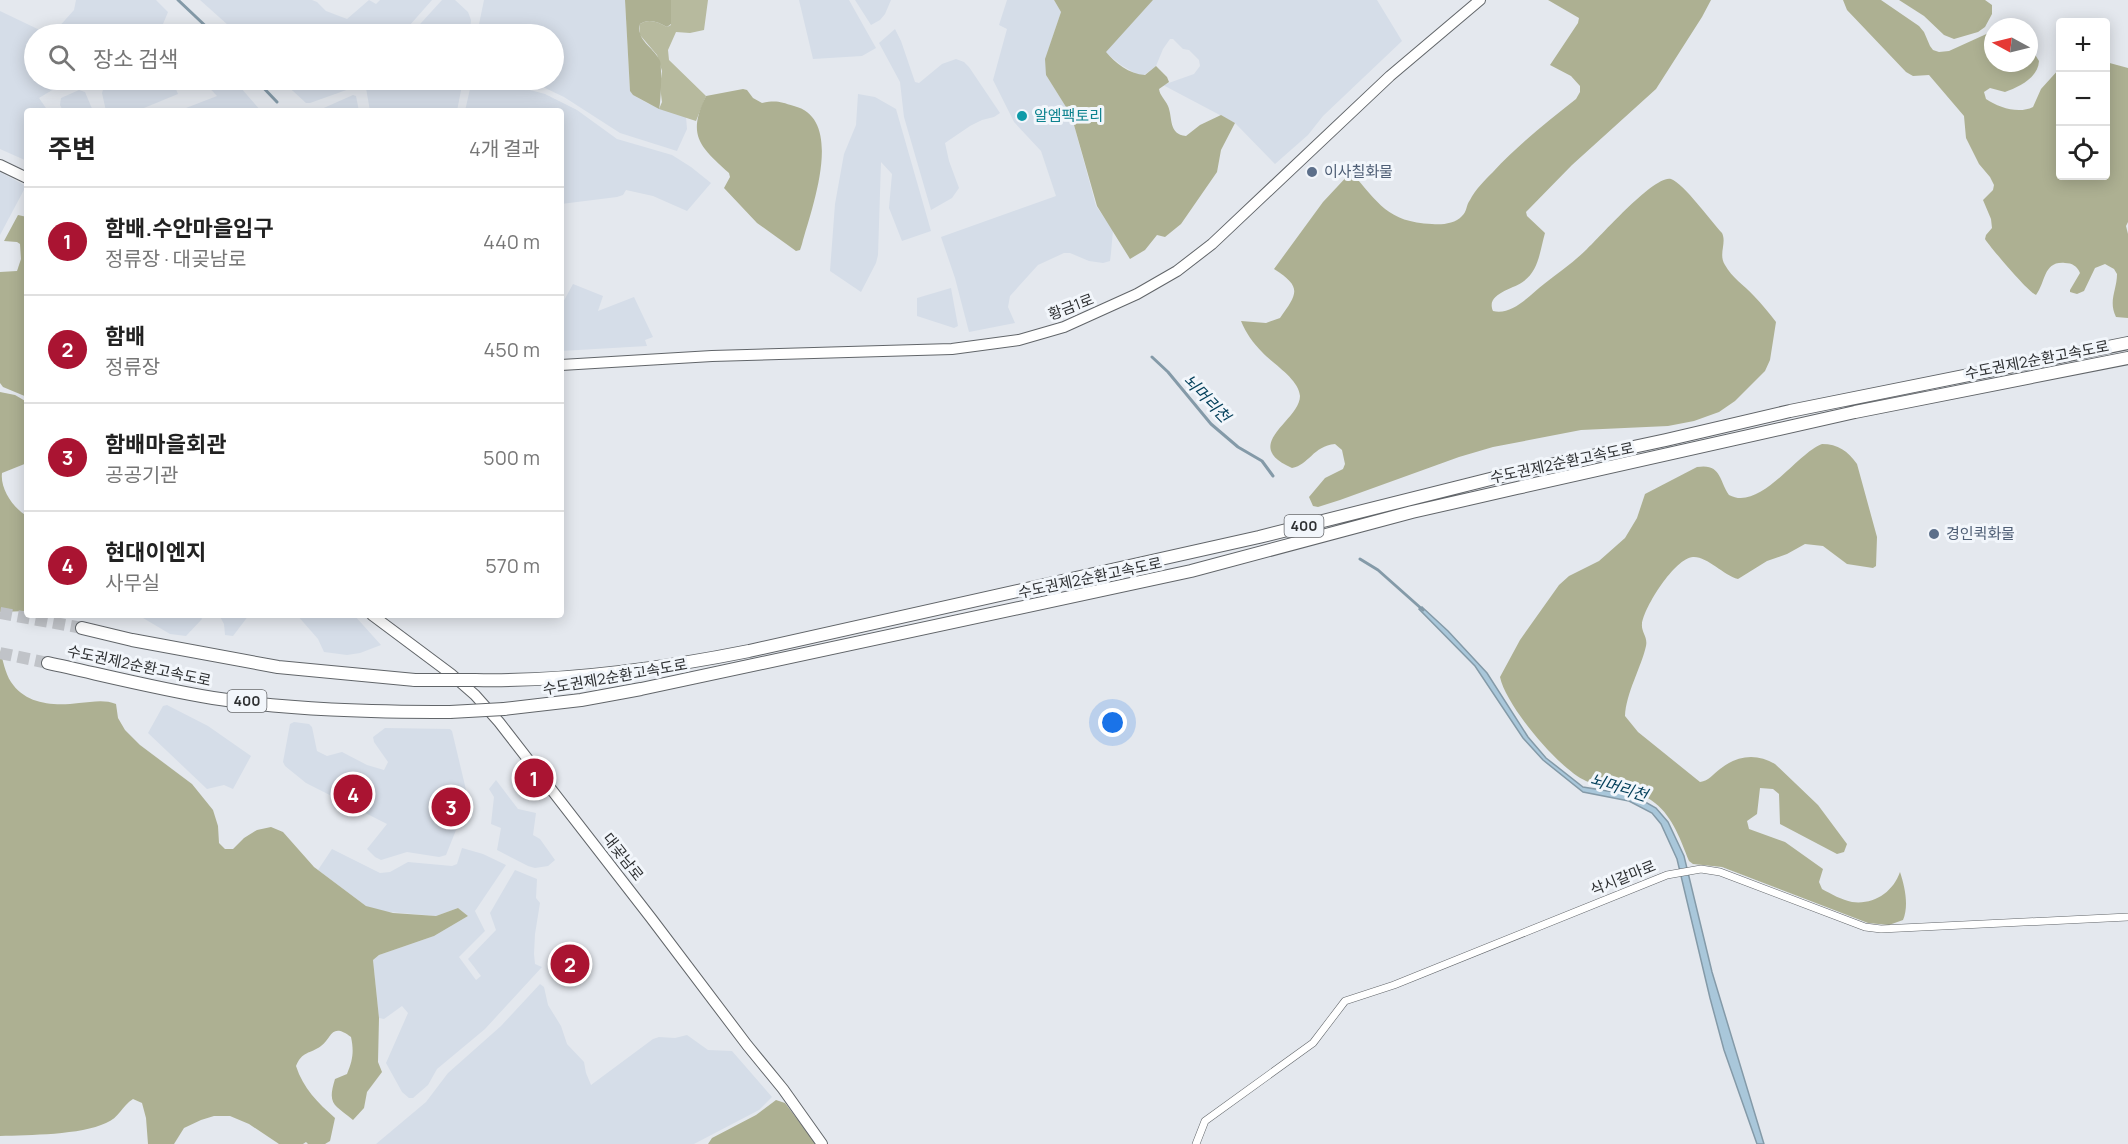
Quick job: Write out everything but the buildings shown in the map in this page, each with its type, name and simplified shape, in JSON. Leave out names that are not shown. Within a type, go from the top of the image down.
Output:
[{"type":"highway","name":"수도권제2순환고속도로","points":[[82,628],[278,666],[415,680],[566,678],[685,664],[1248,540],[1526,470],[1790,411],[2128,343]]},
{"type":"highway","name":"수도권제2순환고속도로","points":[[48,663],[142,685],[215,698],[341,709],[450,712],[504,709],[581,700],[1065,600],[1191,571],[1412,512],[1493,493],[1855,412],[2128,358]]},
{"type":"street","name":"황금1로","points":[[564,366],[712,356],[952,349],[1019,340],[1064,327],[1137,294],[1176,271],[1212,244],[1390,76],[1480,0]]},
{"type":"street","points":[[0,165],[24,177]]},
{"type":"street","name":"대곶남로","points":[[376,618],[451,674],[475,695],[500,723],[644,908],[747,1046],[783,1089],[822,1144]]},
{"type":"street","name":"삭시갈마로","points":[[1196,1144],[1205,1121],[1312,1044],[1345,1001],[1394,985],[1671,874],[1701,869],[1730,875],[1865,927],[1881,929],[2128,917]]},
{"type":"shaded area","points":[[76,0],[156,0],[168,12],[163,24],[61,24],[74,10]]},
{"type":"shaded area","points":[[200,0],[312,0],[326,11],[347,19],[369,0],[376,4],[380,0],[432,0],[411,24],[227,24]]},
{"type":"shaded area","points":[[442,0],[455,0],[468,12],[471,20],[471,24],[420,24]]},
{"type":"shaded area","points":[[484,0],[625,0],[630,91],[647,103],[686,117],[687,129],[677,151],[620,133],[549,90],[564,90],[564,24],[479,24]]},
{"type":"shaded area","points":[[799,0],[849,0],[876,48],[862,56],[813,59]]},
{"type":"shaded area","points":[[855,0],[891,0],[885,14],[871,25]]},
{"type":"shaded area","points":[[1007,0],[1054,0],[1061,12],[1048,51],[1046,75],[1066,107],[1074,125],[1096,206],[1113,230],[1111,253],[1110,261],[1103,263],[1064,253],[1038,265],[1010,296],[1008,307],[1015,323],[969,332],[955,278],[941,237],[1056,196],[1041,151],[1014,122],[993,80],[1007,29],[999,25]]},
{"type":"shaded area","points":[[1153,0],[1377,0],[1402,41],[1323,116],[1308,135],[1275,164],[1235,123],[1163,85],[1194,74],[1200,66],[1199,60],[1189,50],[1183,49],[1173,39],[1170,39],[1163,49],[1156,66],[1144,75],[1138,75],[1121,65],[1105,52]]},
{"type":"shaded area","points":[[0,11],[27,24],[24,24],[24,90],[52,90],[39,98],[46,108],[24,108],[24,160],[0,149]]},
{"type":"shaded area","points":[[895,29],[915,82],[919,83],[942,64],[956,59],[969,67],[1000,113],[970,126],[945,143],[959,188],[952,198],[931,210],[904,117],[900,82],[879,43]]},
{"type":"shaded area","points":[[79,90],[85,92],[92,108],[62,108],[61,98]]},
{"type":"shaded area","points":[[103,90],[176,90],[178,94],[144,108],[105,108]]},
{"type":"shaded area","points":[[211,90],[243,90],[258,108],[186,108],[217,96]]},
{"type":"shaded area","points":[[292,90],[346,90],[310,103],[306,103]]},
{"type":"shaded area","points":[[366,90],[461,90],[458,108],[369,108]]},
{"type":"shaded area","points":[[470,90],[530,90],[545,94],[577,110],[617,139],[672,155],[711,183],[687,211],[653,196],[626,190],[623,195],[617,197],[564,204],[564,108],[466,108]]},
{"type":"shaded area","points":[[858,94],[875,97],[896,109],[931,231],[902,241],[889,208],[892,174],[881,162],[878,255],[861,292],[830,271],[835,204],[844,154],[856,125]]},
{"type":"shaded area","points":[[353,95],[356,96],[358,108],[324,108]]},
{"type":"shaded area","points":[[0,172],[24,185],[24,190],[0,235]]},
{"type":"shaded area","points":[[573,284],[603,296],[598,311],[634,297],[653,337],[645,340],[647,346],[564,351],[564,300]]},
{"type":"shaded area","points":[[951,288],[958,326],[954,328],[917,316],[917,298]]},
{"type":"shaded area","points":[[143,618],[202,619],[186,636],[170,634]]},
{"type":"shaded area","points":[[221,618],[247,618],[233,636],[225,635]]},
{"type":"shaded area","points":[[300,618],[357,618],[381,645],[347,655],[324,652],[318,639]]},
{"type":"shaded area","points":[[167,705],[208,726],[251,756],[233,789],[224,785],[207,789],[148,733],[163,706]]},
{"type":"shaded area","points":[[294,722],[309,724],[312,727],[317,751],[327,756],[342,752],[367,765],[384,770],[388,762],[373,737],[385,728],[450,729],[467,794],[452,797],[439,815],[460,820],[446,855],[439,857],[407,852],[381,860],[375,857],[367,849],[387,824],[306,783],[285,766],[283,762],[290,724]]},
{"type":"shaded area","points":[[496,780],[518,809],[536,813],[533,835],[540,839],[555,860],[548,866],[535,868],[528,866],[497,850],[501,828],[491,824],[494,797],[489,789]]},
{"type":"shaded area","points":[[462,848],[483,854],[506,865],[475,911],[485,931],[459,957],[476,980],[481,976],[468,959],[496,930],[490,913],[515,870],[537,879],[536,898],[540,903],[534,954],[535,964],[542,967],[485,1029],[437,1069],[428,1085],[413,1098],[409,1098],[402,1092],[386,1063],[408,1013],[402,1006],[384,1019],[379,1018],[373,960],[379,955],[434,936],[468,916],[458,908],[436,916],[379,911],[366,906],[318,870],[332,849],[380,873],[390,872],[408,862],[452,866],[457,864]]},
{"type":"shaded area","points":[[540,984],[544,987],[548,1005],[561,1026],[567,1044],[584,1062],[591,1085],[653,1039],[687,1035],[708,1050],[732,1051],[772,1097],[759,1110],[694,1144],[376,1144],[426,1102],[448,1073],[501,1026]]},
{"type":"green space","points":[[625,0],[671,0],[671,24],[667,27],[657,22],[643,22],[639,30],[660,61],[659,109],[633,95],[630,91]]},
{"type":"green space","points":[[671,0],[708,0],[704,30],[690,33],[676,32],[668,50],[669,60],[706,96],[696,121],[659,109],[662,102],[660,86],[662,71],[657,55],[640,35],[640,24],[643,22],[654,21],[667,27],[671,25]]},
{"type":"green space","points":[[1054,0],[1153,0],[1106,52],[1118,64],[1133,73],[1145,75],[1156,66],[1167,77],[1169,82],[1159,89],[1168,106],[1172,125],[1180,135],[1186,136],[1200,125],[1221,115],[1235,123],[1221,150],[1217,172],[1181,224],[1165,237],[1157,235],[1145,250],[1130,259],[1097,206],[1074,125],[1066,107],[1046,75],[1045,59],[1061,12]]},
{"type":"green space","points":[[1548,0],[1711,0],[1656,89],[1572,165],[1526,212],[1527,216],[1545,233],[1538,259],[1533,271],[1524,281],[1502,292],[1493,300],[1493,311],[1500,312],[1520,304],[1582,254],[1653,186],[1663,180],[1671,179],[1690,195],[1722,233],[1724,241],[1722,257],[1725,265],[1776,322],[1770,360],[1765,371],[1735,401],[1719,412],[1694,421],[1668,426],[1581,430],[1493,447],[1340,500],[1318,507],[1313,506],[1309,497],[1325,478],[1343,469],[1345,464],[1342,450],[1335,444],[1328,445],[1292,468],[1277,459],[1271,451],[1271,442],[1297,405],[1299,390],[1256,345],[1247,334],[1241,321],[1266,323],[1280,318],[1291,302],[1294,291],[1289,281],[1274,269],[1323,202],[1351,172],[1377,202],[1394,215],[1417,222],[1440,224],[1452,222],[1464,214],[1475,193],[1503,162],[1576,99],[1580,86],[1571,76],[1550,65],[1579,18]]},
{"type":"green space","points":[[1843,0],[1881,0],[1919,26],[1933,50],[1939,52],[1949,51],[1984,35],[1984,72],[2035,72],[2022,84],[2005,92],[1990,88],[1984,92],[1986,99],[2003,107],[2022,110],[2033,107],[2041,89],[2056,72],[2056,180],[2110,180],[2110,63],[2128,68],[2128,222],[2126,226],[2128,234],[2128,318],[2116,317],[2113,301],[2117,274],[2114,269],[2105,264],[2095,268],[2084,291],[2077,294],[2070,290],[2080,273],[2077,268],[2068,263],[2058,263],[2049,269],[2036,295],[2026,287],[1985,239],[1992,228],[1991,219],[1983,200],[1993,190],[1994,185],[1979,164],[1966,138],[1964,116],[1929,75],[1913,76],[1906,72],[1847,10]]},
{"type":"green space","points":[[1899,0],[1985,0],[1992,5],[1990,18],[1984,18],[1984,28],[1978,32],[1954,39],[1944,35],[1924,16]]},
{"type":"green space","points":[[743,89],[762,103],[778,102],[794,106],[810,114],[818,128],[822,146],[821,167],[812,210],[800,250],[796,251],[757,223],[724,188],[730,177],[729,173],[710,155],[699,139],[697,121],[706,96]]},
{"type":"green space","points":[[18,215],[24,216],[24,396],[3,387],[0,383],[0,272],[17,271],[21,259],[20,244],[4,241]]},
{"type":"green space","points":[[0,392],[15,395],[24,400],[24,464],[2,473],[2,479],[8,497],[24,514],[24,611],[0,612]]},
{"type":"green space","points":[[1822,444],[1842,449],[1857,464],[1877,537],[1876,566],[1873,568],[1847,564],[1823,546],[1805,544],[1767,561],[1738,579],[1704,559],[1693,557],[1686,559],[1669,574],[1644,616],[1642,627],[1646,646],[1628,698],[1625,716],[1638,732],[1700,782],[1740,758],[1761,758],[1775,764],[1818,805],[1847,844],[1844,852],[1837,854],[1780,824],[1779,794],[1773,789],[1760,788],[1757,814],[1747,821],[1749,829],[1785,842],[1823,869],[1819,882],[1822,889],[1848,901],[1868,901],[1882,896],[1893,886],[1900,872],[1906,896],[1905,915],[1903,920],[1889,925],[1868,923],[1722,867],[1693,864],[1689,861],[1672,822],[1655,803],[1630,791],[1586,781],[1562,764],[1535,735],[1512,704],[1500,677],[1520,640],[1559,585],[1569,576],[1599,561],[1625,538],[1637,518],[1645,494],[1697,467],[1705,466],[1715,470],[1729,495],[1741,498],[1753,495],[1765,489],[1812,449]]},
{"type":"green space","points":[[0,650],[11,682],[17,690],[33,700],[51,704],[102,701],[116,704],[118,718],[125,730],[140,745],[192,784],[213,810],[218,826],[219,843],[225,849],[233,849],[257,830],[271,827],[283,832],[314,867],[366,906],[393,913],[436,916],[458,908],[468,916],[434,936],[379,955],[373,960],[379,1018],[378,1062],[382,1072],[367,1092],[364,1108],[353,1120],[337,1107],[332,1099],[335,1079],[347,1074],[349,1069],[352,1056],[351,1037],[336,1031],[325,1043],[298,1061],[296,1066],[307,1088],[335,1118],[330,1141],[325,1144],[306,1142],[279,1144],[249,1124],[230,1116],[214,1116],[184,1128],[174,1144],[148,1144],[142,1103],[133,1099],[114,1118],[95,1127],[54,1134],[0,1136]]},
{"type":"green space","points":[[776,1100],[785,1103],[816,1144],[708,1144],[712,1138],[756,1115]]},
{"type":"water","points":[[1422,607],[1487,673],[1528,737],[1546,758],[1583,787],[1633,795],[1656,808],[1668,822],[1684,856],[1712,972],[1764,1144],[1757,1144],[1724,1050],[1677,859],[1661,824],[1652,813],[1629,801],[1583,792],[1543,760],[1523,738],[1475,666],[1419,609]]},
{"type":"waterway","points":[[178,0],[203,24]]},
{"type":"waterway","points":[[266,90],[277,102]]},
{"type":"waterway","name":"뇌머리천","points":[[1152,357],[1168,372],[1211,424],[1238,447],[1262,461],[1273,476]]},
{"type":"waterway","name":"뇌머리천","points":[[1360,559],[1378,570],[1423,610]]},
{"type":"tunnel","points":[[0,613],[24,617]]},
{"type":"tunnel","points":[[27,618],[82,628]]},
{"type":"tunnel","points":[[0,653],[48,663]]},
{"type":"place","name":"알엠팩토리","points":[[1022,116]]},
{"type":"place","name":"이사칠화물","points":[[1312,172]]},
{"type":"place","name":"경인퀵화물","points":[[1934,534]]},
{"type":"place","name":"함배.수안마을입구","points":[[534,778]]},
{"type":"place","name":"현대이엔지","points":[[353,794]]},
{"type":"place","name":"함배마을회관","points":[[451,807]]},
{"type":"place","name":"함배","points":[[570,964]]}]
